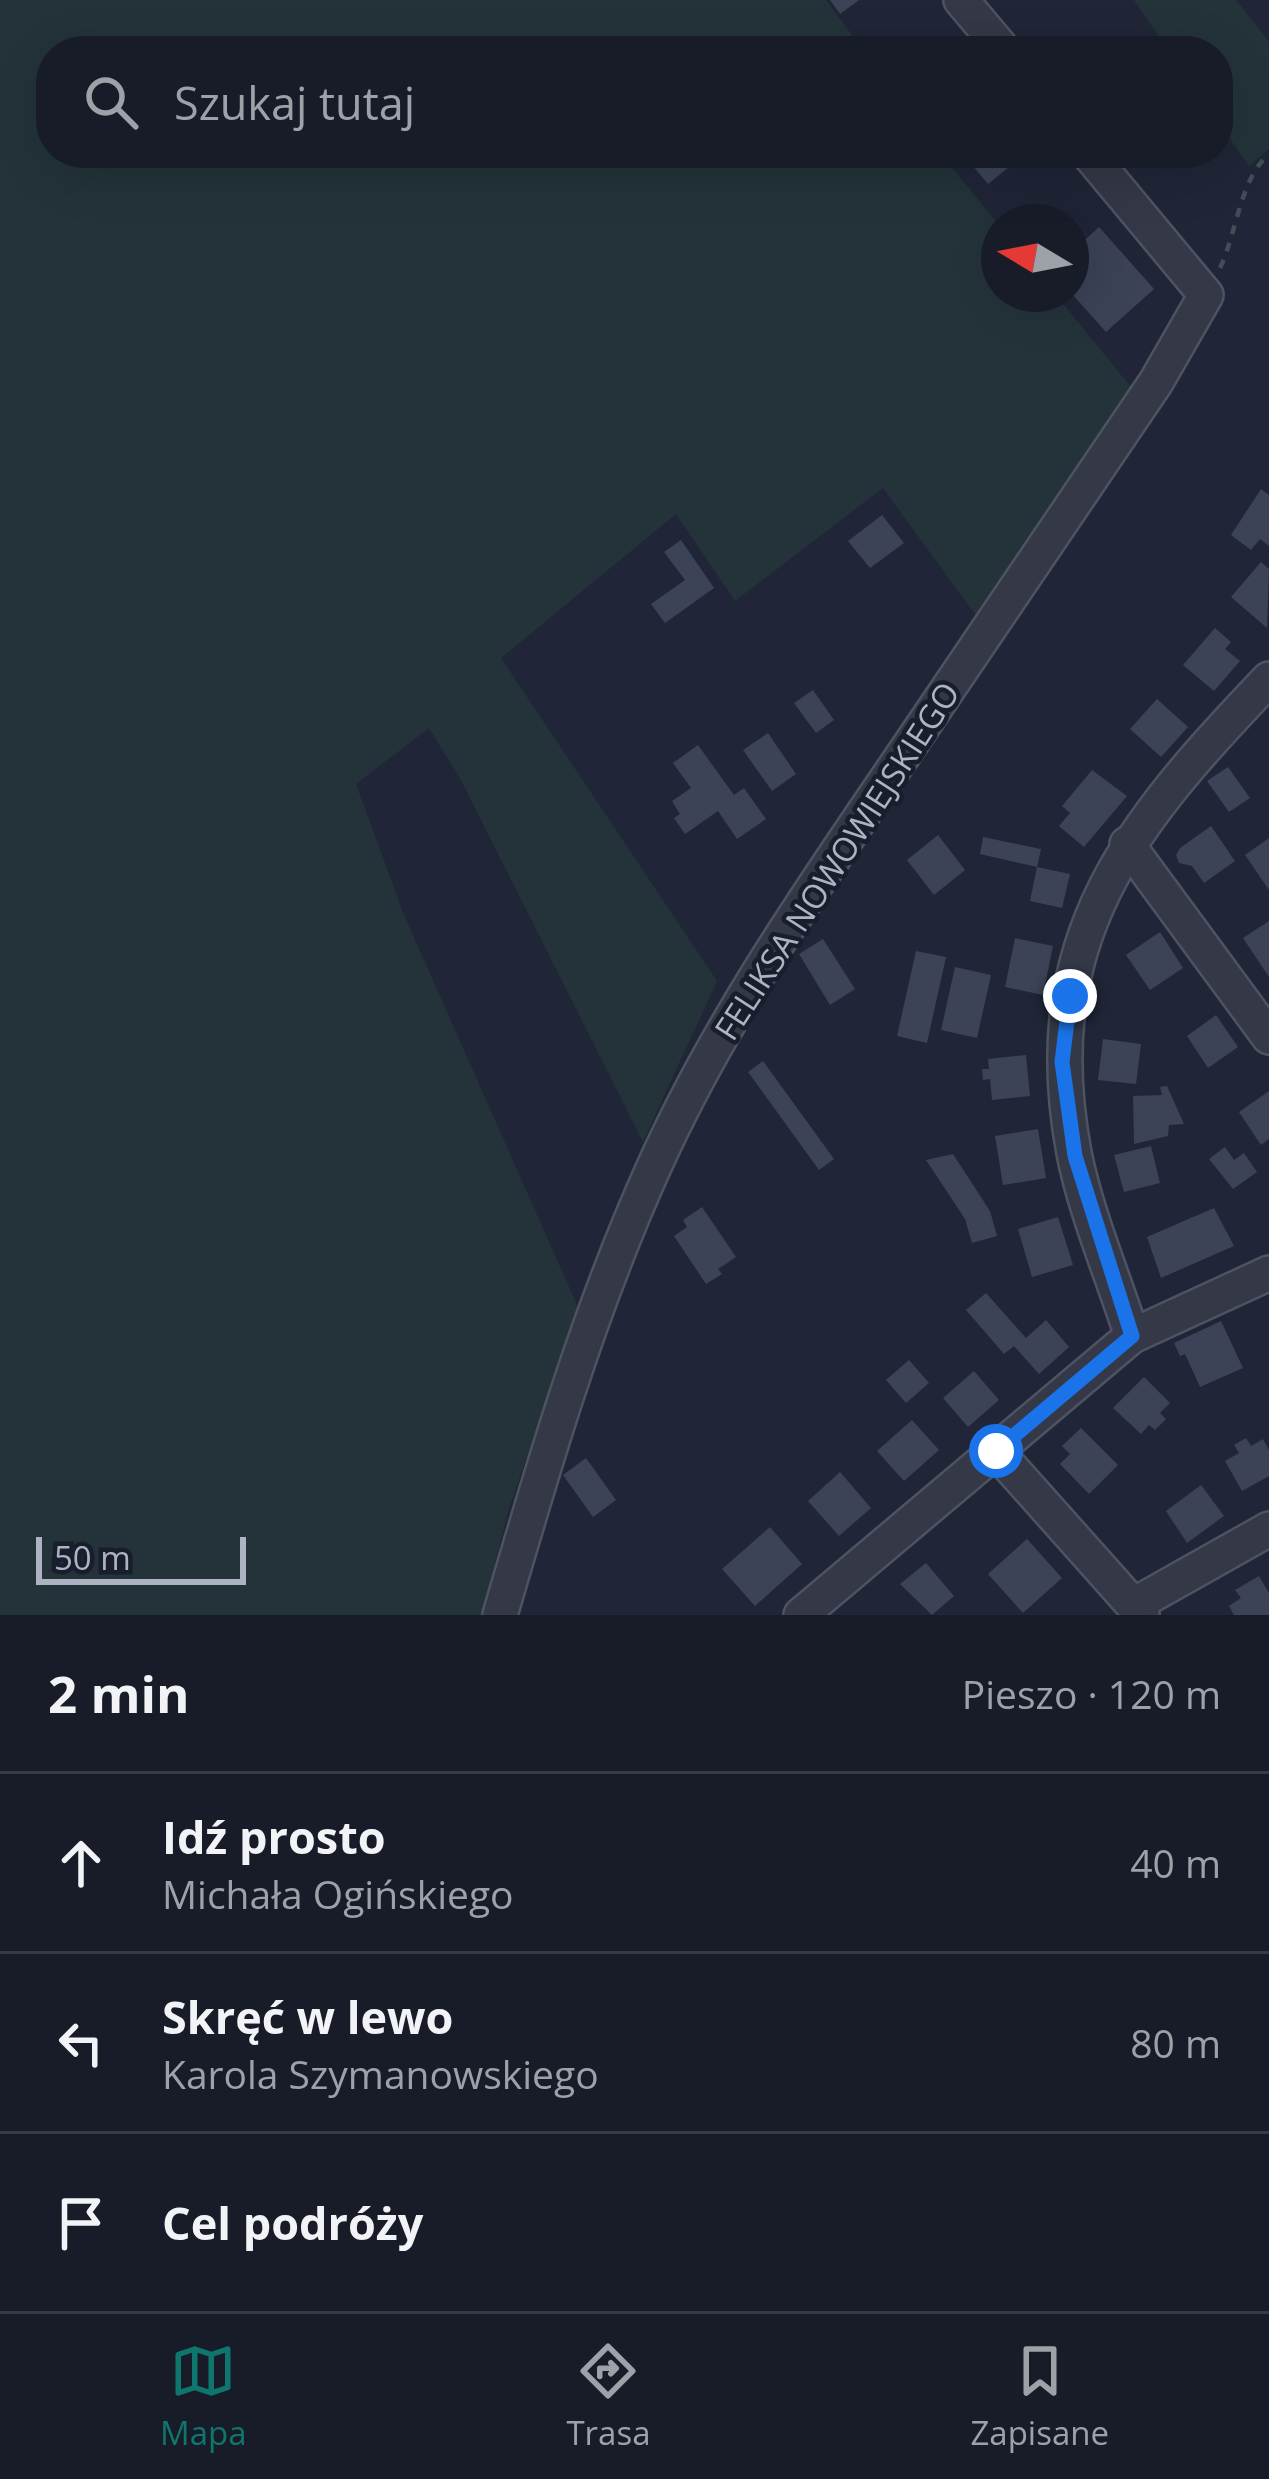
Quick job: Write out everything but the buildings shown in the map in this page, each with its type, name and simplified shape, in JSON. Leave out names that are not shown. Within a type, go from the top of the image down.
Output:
[{"type":"street","points":[[961,0],[991,36]]},
{"type":"street","points":[[1100,168],[1206,295]]},
{"type":"street","name":"FELIKSA NOWOWIEJSKIEGO","points":[[500,1615],[557,1417],[599,1306],[653,1168],[718,1043],[815,885],[1156,382],[1206,295]]},
{"type":"street","points":[[1132,1336],[1075,1156],[1062,1062],[1070,996],[1093,908],[1127,844],[1213,737],[1269,679]]},
{"type":"street","points":[[1127,844],[1269,1037]]},
{"type":"street","points":[[801,1615],[1132,1336],[1269,1274]]},
{"type":"street","points":[[996,1451],[1138,1610],[1269,1528]]},
{"type":"path","points":[[1206,295],[1232,244],[1253,170],[1269,154]]},
{"type":"shaded area","points":[[0,0],[826,0],[853,36],[36,36],[36,168],[952,168],[982,204],[981,312],[1070,312],[1136,393],[977,617],[883,488],[735,601],[676,514],[501,658],[717,981],[643,1142],[461,780],[429,728],[356,784],[404,915],[578,1307],[508,1512],[482,1615],[0,1615]]},
{"type":"shaded area","points":[[1134,0],[1236,0],[1269,42],[1269,149],[1249,166],[1233,143],[1233,36],[1159,36]]},
{"type":"route","points":[[996,1451],[1132,1336],[1075,1156],[1062,1062],[1070,996]]}]
